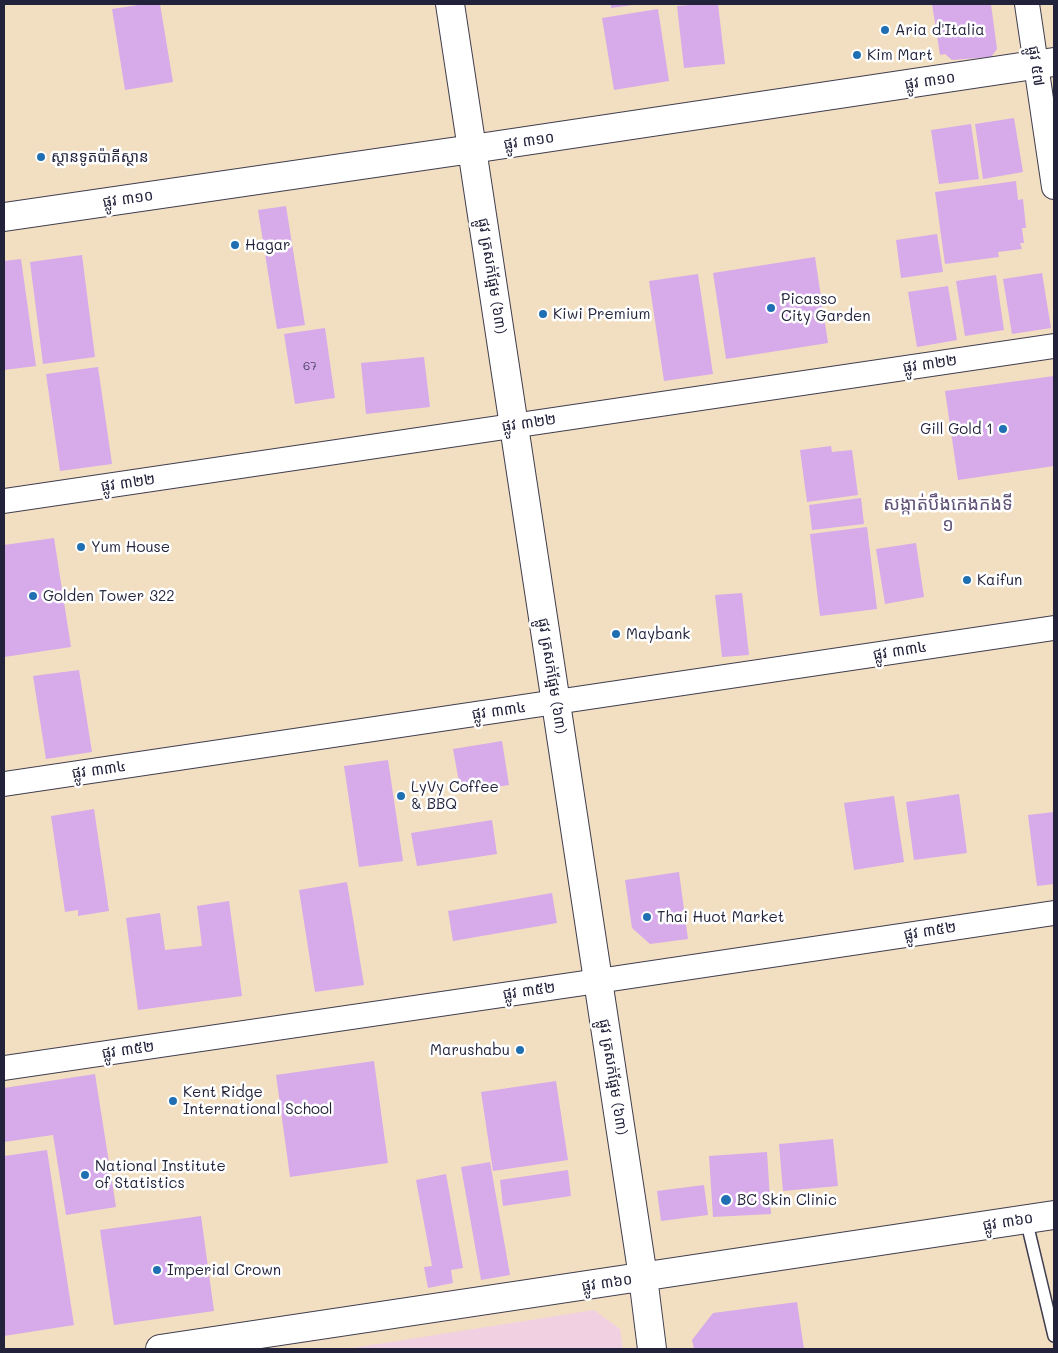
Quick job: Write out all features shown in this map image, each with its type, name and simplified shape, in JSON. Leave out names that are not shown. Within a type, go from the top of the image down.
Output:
[{"type":"street","name":"ផ្លូវ ត្រសក់ផ្អែម (៦៣)","points":[[450,4],[643,1278],[652,1349]]},
{"type":"street","name":"ផ្លូវ ៥៧","points":[[1027,4],[1045,64],[1054,187]]},
{"type":"street","name":"ផ្លូវ ៣១០","points":[[4,217],[1045,64]]},
{"type":"street","name":"ផ្លូវ ៣២២","points":[[4,501],[1054,346]]},
{"type":"street","name":"ផ្លូវ ៣៣៤","points":[[4,784],[1054,628]]},
{"type":"street","name":"ផ្លូវ ៣៥២","points":[[4,1068],[1054,913]]},
{"type":"street","name":"ផ្លូវ ៣៦០","points":[[163,1349],[1054,1215]]},
{"type":"lane","points":[[1026,1219],[1054,1336]]},
{"type":"shaded area","points":[[594,1310],[620,1329],[623,1349],[346,1349]]},
{"type":"building","points":[[145,4],[160,4],[173,82],[125,90],[112,9]]},
{"type":"building","points":[[611,4],[633,4],[633,5],[611,8]]},
{"type":"building","points":[[718,4],[725,64],[684,68],[677,6]]},
{"type":"building","points":[[932,4],[991,4],[997,49],[991,57],[952,60],[945,54],[940,55]]},
{"type":"building","points":[[658,9],[669,81],[614,90],[602,18]]},
{"type":"building","points":[[1014,118],[1023,172],[983,179],[975,124]]},
{"type":"building","points":[[971,124],[979,179],[939,184],[931,130]]},
{"type":"building","points":[[1016,181],[1018,200],[1023,199],[1026,228],[1022,228],[1024,243],[1020,243],[1022,249],[998,252],[999,257],[945,264],[935,192]]},
{"type":"building","points":[[286,206],[305,325],[277,329],[258,210]]},
{"type":"building","points":[[937,234],[943,272],[901,278],[896,240]]},
{"type":"building","points":[[82,255],[95,357],[43,364],[30,262]]},
{"type":"building","name":"Picasso City Garden","points":[[815,257],[828,343],[726,359],[713,273]]},
{"type":"building","points":[[21,259],[36,366],[4,370],[4,261]]},
{"type":"building","points":[[1042,273],[1051,328],[1012,334],[1003,279]]},
{"type":"building","points":[[698,274],[713,374],[664,381],[649,281]]},
{"type":"building","points":[[996,275],[1004,330],[965,336],[956,281]]},
{"type":"building","points":[[948,286],[957,340],[917,347],[908,292]]},
{"type":"building","points":[[325,328],[335,398],[295,404],[284,334]]},
{"type":"building","points":[[424,357],[430,407],[366,414],[361,363]]},
{"type":"building","points":[[98,367],[112,464],[60,471],[46,374]]},
{"type":"building","name":"Gill Gold 1","points":[[1054,376],[1054,466],[958,480],[945,391]]},
{"type":"building","points":[[831,446],[832,452],[852,450],[858,495],[807,502],[800,450]]},
{"type":"building","points":[[861,498],[864,524],[812,530],[809,505]]},
{"type":"building","points":[[867,527],[877,609],[820,616],[810,534]]},
{"type":"building","name":"Golden Tower 322","points":[[54,538],[71,647],[4,657],[4,545]]},
{"type":"building","points":[[916,543],[924,597],[885,604],[876,549]]},
{"type":"building","points":[[742,593],[749,655],[722,657],[715,595]]},
{"type":"building","points":[[79,670],[92,752],[46,759],[33,676]]},
{"type":"building","points":[[502,741],[509,785],[461,793],[453,749]]},
{"type":"building","points":[[388,760],[403,861],[359,867],[344,766]]},
{"type":"building","points":[[959,794],[967,853],[914,860],[906,802]]},
{"type":"building","points":[[894,796],[904,862],[854,870],[844,803]]},
{"type":"building","points":[[94,809],[109,911],[78,916],[78,910],[65,912],[51,816]]},
{"type":"building","points":[[1054,812],[1054,884],[1037,886],[1028,815]]},
{"type":"building","points":[[492,820],[497,854],[417,866],[411,833]]},
{"type":"building","points":[[679,872],[688,939],[650,944],[632,928],[625,880]]},
{"type":"building","points":[[347,882],[364,985],[315,992],[299,890]]},
{"type":"building","points":[[552,893],[557,923],[453,941],[448,911]]},
{"type":"building","points":[[229,901],[242,996],[138,1010],[126,918],[160,913],[165,950],[202,946],[197,906]]},
{"type":"building","points":[[374,1061],[388,1163],[290,1177],[276,1075]]},
{"type":"building","name":"National Institute of Statistics","points":[[95,1074],[116,1207],[66,1215],[53,1135],[4,1142],[4,1088]]},
{"type":"building","points":[[556,1081],[568,1160],[493,1171],[481,1092]]},
{"type":"building","points":[[833,1139],[838,1186],[783,1191],[779,1144]]},
{"type":"building","points":[[47,1150],[74,1325],[4,1336],[4,1156]]},
{"type":"building","points":[[767,1152],[771,1214],[713,1217],[709,1156]]},
{"type":"building","points":[[490,1162],[510,1275],[481,1280],[461,1167]]},
{"type":"building","points":[[568,1170],[571,1196],[503,1206],[500,1180]]},
{"type":"building","points":[[446,1174],[463,1268],[451,1270],[453,1283],[428,1288],[424,1267],[432,1266],[416,1180]]},
{"type":"building","points":[[704,1185],[708,1215],[661,1221],[657,1191]]},
{"type":"building","name":"Imperial Crown","points":[[201,1216],[214,1311],[114,1325],[100,1230]]},
{"type":"building","points":[[797,1302],[804,1349],[694,1349],[692,1340],[713,1313]]},
{"type":"place","name":"Aria d'Italia","points":[[885,30]]},
{"type":"place","name":"Kim Mart","points":[[857,55]]},
{"type":"place","name":"ស្ថានទូតប៉ាគីស្ថាន","points":[[41,157]]},
{"type":"place","name":"Hagar","points":[[235,245]]},
{"type":"place","name":"Picasso City Garden","points":[[771,308]]},
{"type":"place","name":"Kiwi Premium","points":[[543,314]]},
{"type":"place","name":"Gill Gold 1","points":[[1003,429]]},
{"type":"place","name":"Yum House","points":[[81,547]]},
{"type":"place","name":"Kaifun","points":[[967,580]]},
{"type":"place","name":"Golden Tower 322","points":[[33,596]]},
{"type":"place","name":"Maybank","points":[[616,634]]},
{"type":"place","name":"LyVy Coffee & BBQ","points":[[401,796]]},
{"type":"place","name":"Thai Huot Market","points":[[647,917]]},
{"type":"place","name":"Marushabu","points":[[520,1050]]},
{"type":"place","name":"Kent Ridge International School","points":[[173,1101]]},
{"type":"place","name":"National Institute of Statistics","points":[[85,1175]]},
{"type":"place","name":"BC Skin Clinic","points":[[726,1200]]},
{"type":"place","name":"Imperial Crown","points":[[157,1270]]},
{"type":"district","name":"សង្កាត់បឹងកេងកងទី ១","points":[[948,514]]}]
